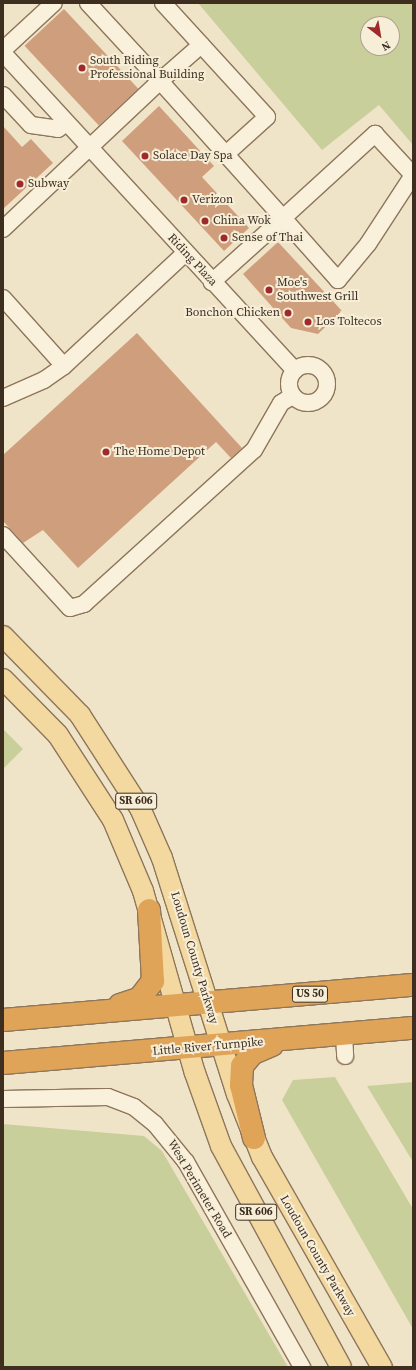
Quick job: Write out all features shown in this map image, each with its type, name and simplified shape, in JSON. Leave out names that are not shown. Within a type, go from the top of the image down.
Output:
[{"type":"highway","points":[[81,1014],[132,1002],[150,988],[153,970],[149,910]]},
{"type":"highway","name":"US 50","points":[[3,1020],[413,985]]},
{"type":"highway","name":"Little River Turnpike","points":[[3,1063],[188,1049],[413,1028]]},
{"type":"highway","points":[[254,1138],[241,1085],[242,1066],[260,1048],[298,1038]]},
{"type":"main road","name":"Loudoun County Parkway","points":[[3,636],[80,715],[124,780],[162,858],[208,1003],[254,1138],[340,1297],[382,1367]]},
{"type":"main road","name":"SR 606","points":[[3,679],[58,735],[83,768],[123,840],[149,910],[188,1049],[227,1159],[341,1367]]},
{"type":"lane","points":[[3,52],[54,3]]},
{"type":"lane","points":[[88,3],[226,154],[283,218],[338,280],[368,244],[413,175],[375,134],[283,218],[212,282]]},
{"type":"lane","points":[[163,3],[267,117],[226,154]]},
{"type":"lane","points":[[3,229],[160,81],[201,45]]},
{"type":"lane","name":"Riding Plaza","points":[[3,52],[65,124],[295,370]]},
{"type":"lane","points":[[3,95],[31,125],[58,129],[65,124]]},
{"type":"lane","points":[[3,398],[44,380],[64,366],[185,253]]},
{"type":"lane","points":[[3,298],[64,366]]},
{"type":"lane","points":[[305,365],[317,367],[325,376],[327,388],[321,398],[309,404],[292,396],[288,385],[295,370],[305,365]]},
{"type":"lane","points":[[3,535],[70,608],[84,604],[254,450],[277,409],[292,396]]},
{"type":"lane","points":[[344,1034],[345,1056]]},
{"type":"lane","name":"West Perimeter Road","points":[[3,1099],[86,1096],[124,1101],[160,1129],[186,1162],[302,1367]]},
{"type":"green space","points":[[198,3],[413,3],[413,145],[379,105],[322,150]]},
{"type":"green space","points":[[3,729],[23,749],[3,769]]},
{"type":"green space","points":[[335,1077],[413,1209],[413,1329],[282,1100],[293,1080]]},
{"type":"green space","points":[[413,1082],[413,1162],[367,1086]]},
{"type":"green space","points":[[3,1124],[144,1136],[162,1151],[288,1367],[3,1367]]},
{"type":"building","name":"South Riding Professional Building","points":[[64,9],[138,89],[99,126],[25,46]]},
{"type":"building","points":[[159,106],[214,166],[202,177],[249,228],[224,251],[122,141]]},
{"type":"building","points":[[3,126],[22,147],[31,139],[53,163],[3,209]]},
{"type":"building","points":[[278,242],[342,311],[318,334],[291,328],[243,274]]},
{"type":"building","name":"The Home Depot","points":[[137,333],[242,448],[231,458],[216,442],[78,568],[43,530],[23,543],[3,521],[3,455]]},
{"type":"place","name":"South Riding Professional Building","points":[[82,68]]},
{"type":"place","name":"Solace Day Spa","points":[[145,156]]},
{"type":"place","name":"Subway","points":[[20,184]]},
{"type":"place","name":"Verizon","points":[[184,200]]},
{"type":"place","name":"China Wok","points":[[205,221]]},
{"type":"place","name":"Sense of Thai","points":[[224,238]]},
{"type":"place","name":"Moe's Southwest Grill","points":[[269,290]]},
{"type":"place","name":"Bonchon Chicken","points":[[288,313]]},
{"type":"place","name":"Los Toltecos","points":[[308,322]]},
{"type":"place","name":"The Home Depot","points":[[106,452]]}]
